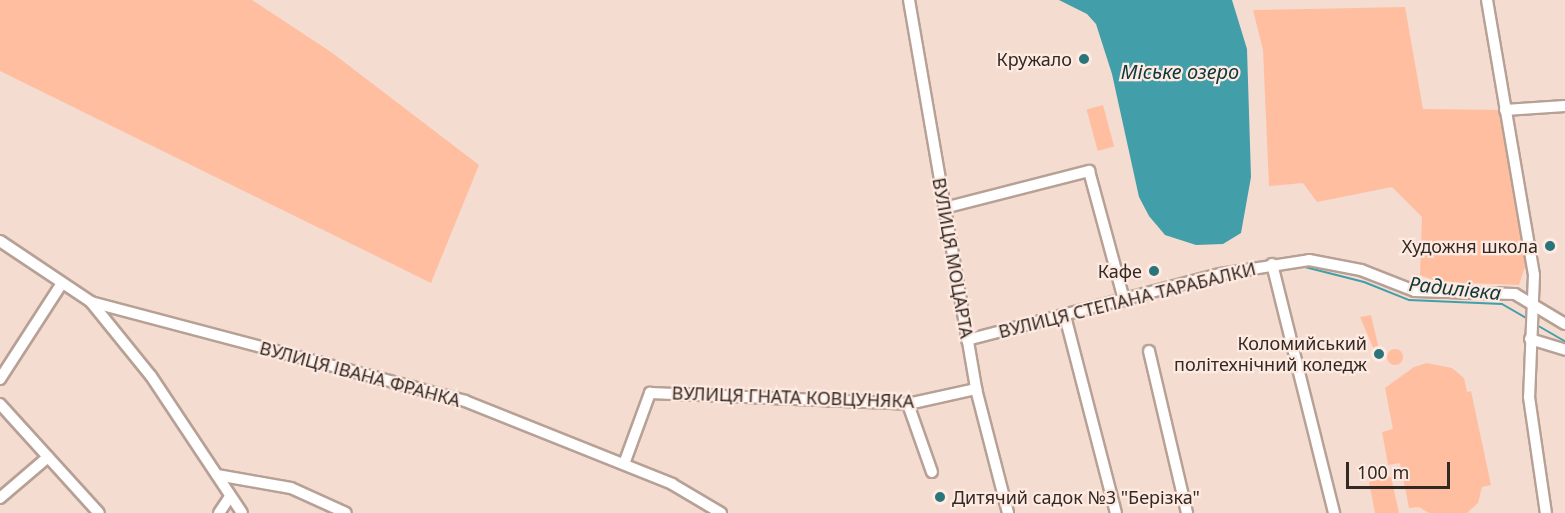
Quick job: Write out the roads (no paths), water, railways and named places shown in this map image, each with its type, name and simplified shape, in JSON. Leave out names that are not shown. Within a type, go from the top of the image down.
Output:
[{"type":"street","name":"ВУЛИЦЯ МОЦАРТА","points":[[909,0],[976,389],[1008,513]]},
{"type":"street","points":[[1487,0],[1534,275],[1530,405],[1546,513]]},
{"type":"street","points":[[1505,110],[1565,106]]},
{"type":"street","points":[[944,208],[1089,171],[1124,300]]},
{"type":"street","name":"ВУЛИЦЯ ІВАНА ФРАНКА","points":[[0,241],[91,302],[465,401],[672,484],[721,513]]},
{"type":"street","name":"ВУЛИЦЯ СТЕПАНА ТАРАБАЛКИ","points":[[967,340],[1272,264],[1309,260],[1361,270],[1415,291],[1501,291],[1534,308]]},
{"type":"street","points":[[1272,264],[1334,513]]},
{"type":"street","points":[[0,379],[62,283]]},
{"type":"street","points":[[91,302],[151,376],[217,475],[229,498],[242,513]]},
{"type":"street","points":[[1534,308],[1565,324]]},
{"type":"street","points":[[1065,316],[1116,513]]},
{"type":"street","points":[[1531,334],[1565,350]]},
{"type":"street","points":[[1149,351],[1187,513]]},
{"type":"street","name":"ВУЛИЦЯ ГНАТА КОВЦУНЯКА","points":[[624,464],[650,393],[908,404],[976,389]]},
{"type":"street","points":[[0,404],[99,513]]},
{"type":"street","points":[[908,404],[932,472]]},
{"type":"street","points":[[0,498],[48,457]]},
{"type":"street","points":[[217,475],[291,488],[346,513]]},
{"type":"street","points":[[219,513],[229,498]]},
{"type":"water","name":"Міське озеро","points":[[1059,0],[1232,0],[1247,49],[1251,177],[1241,233],[1223,244],[1196,245],[1165,235],[1149,216],[1139,197],[1112,74],[1096,24],[1087,14]]},
{"type":"waterway","name":"Радилівка","points":[[1301,266],[1364,282],[1409,300],[1502,304],[1528,319]]},
{"type":"waterway","name":"Радилівка","points":[[1535,324],[1565,341]]},
{"type":"place","name":"Кружало","points":[[1084,59]]},
{"type":"place","name":"Художня школа","points":[[1550,246]]},
{"type":"place","name":"Кафе","points":[[1154,271]]},
{"type":"place","name":"Коломийський політехнічний коледж","points":[[1379,354]]},
{"type":"place","name":"Дитячий садок №3 \"Берізка\"","points":[[940,497]]}]
